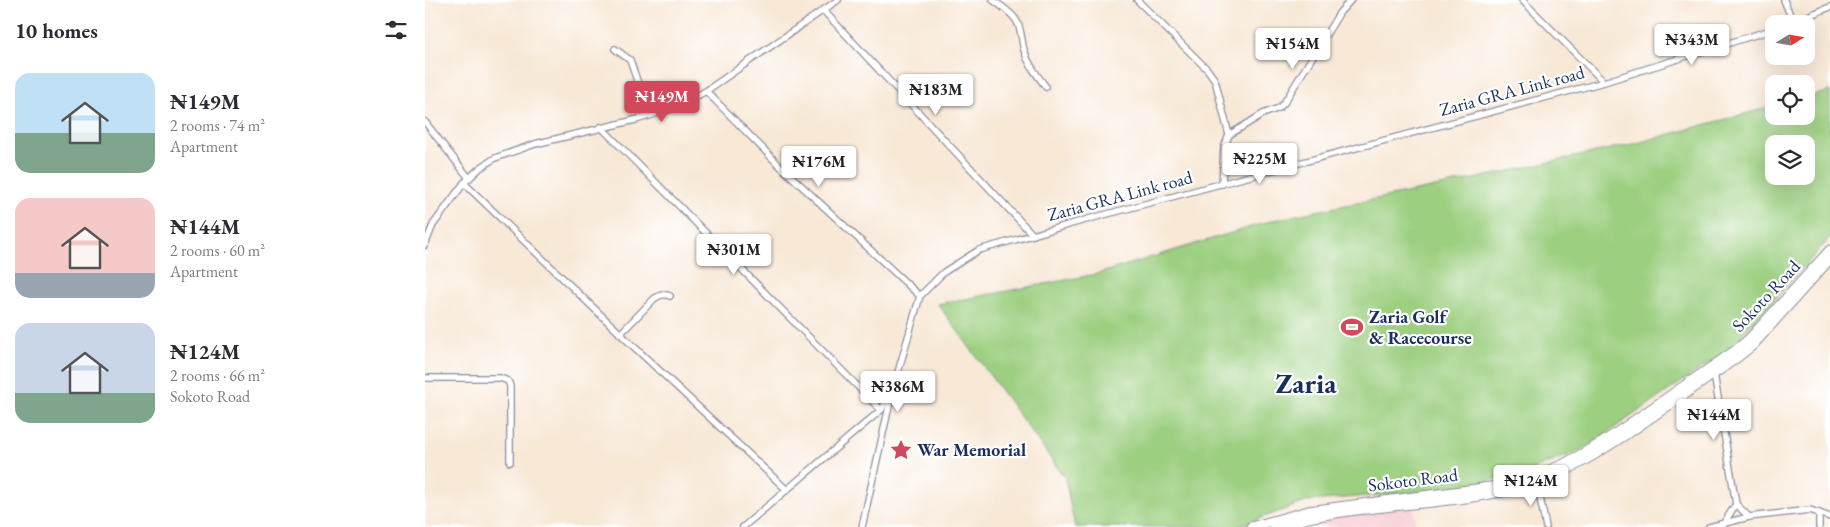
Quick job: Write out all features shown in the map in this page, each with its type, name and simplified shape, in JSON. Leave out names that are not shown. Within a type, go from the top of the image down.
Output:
[{"type":"main road","name":"Sokoto Road","points":[[1251,527],[1308,511],[1497,486],[1535,476],[1564,464],[1603,442],[1736,350],[1749,339],[1830,250]]},
{"type":"main road","name":"Sokoto Road","points":[[1274,527],[1520,488],[1566,470],[1606,448],[1753,345],[1830,259]]},
{"type":"street","points":[[425,245],[433,225],[463,184],[480,168],[495,158],[512,151],[675,108],[706,91],[836,0]]},
{"type":"street","points":[[993,0],[1016,20],[1020,27],[1023,49],[1027,59],[1046,87]]},
{"type":"street","points":[[1137,0],[1207,69],[1215,80],[1229,135],[1224,148],[1222,184]]},
{"type":"street","points":[[1229,135],[1263,114],[1279,108],[1284,103],[1340,12],[1351,0]]},
{"type":"street","points":[[1522,0],[1604,82]]},
{"type":"street","points":[[1784,0],[1788,15]]},
{"type":"street","points":[[1810,15],[1830,7]]},
{"type":"street","points":[[823,10],[1033,235]]},
{"type":"street","name":"Zaria GRA Link road","points":[[862,527],[892,393],[920,296],[944,272],[979,250],[1096,216],[1604,82],[1765,32]]},
{"type":"street","points":[[615,49],[630,60],[649,116]]},
{"type":"street","points":[[706,91],[779,165],[920,296]]},
{"type":"street","points":[[425,122],[469,178]]},
{"type":"street","points":[[601,127],[881,410]]},
{"type":"street","points":[[463,184],[787,490]]},
{"type":"street","points":[[620,334],[654,299],[666,294],[670,296]]},
{"type":"street","points":[[1714,374],[1736,504],[1749,517]]},
{"type":"street","points":[[425,378],[500,378],[508,381],[510,386],[510,462]]},
{"type":"street","points":[[743,527],[881,410],[892,393]]},
{"type":"street","points":[[1537,482],[1546,527]]},
{"type":"street","points":[[1724,522],[1736,504]]},
{"type":"street","points":[[1709,527],[1749,517],[1810,510],[1830,518]]},
{"type":"street","points":[[1819,513],[1819,527]]},
{"type":"shaded area","points":[[1414,507],[1415,527],[1311,527],[1315,518]]},
{"type":"green space","name":"Zaria Golf & Racecourse","points":[[1830,91],[1830,238],[1727,351],[1580,451],[1517,475],[1438,490],[1309,501],[1235,527],[1075,527],[1065,478],[938,304],[1097,274],[1277,219],[1460,182],[1637,143],[1765,108],[1765,125],[1815,125],[1815,95]]},
{"type":"place","name":"Zaria Golf & Racecourse","points":[[1352,327]]},
{"type":"place","name":"War Memorial","points":[[901,450]]},
{"type":"district","name":"Zaria","points":[[1306,383]]}]
